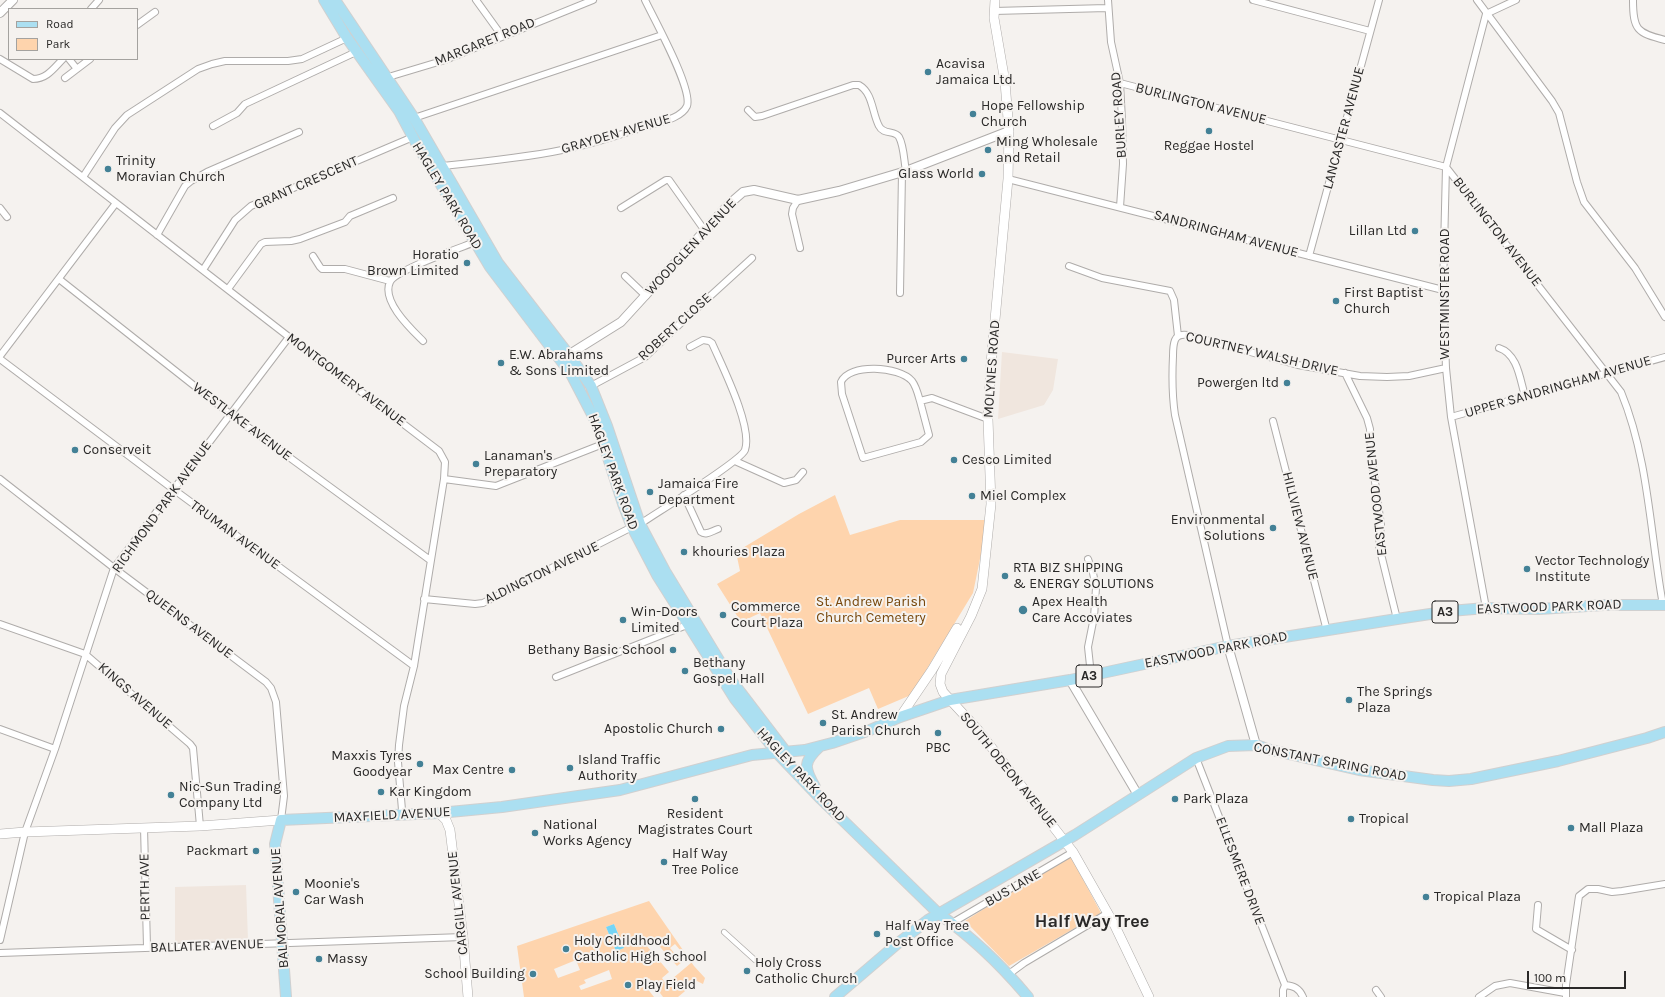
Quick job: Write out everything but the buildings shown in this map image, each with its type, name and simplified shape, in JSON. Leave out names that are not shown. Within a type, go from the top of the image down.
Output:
[{"type":"main road","name":"HAGLEY PARK ROAD","points":[[324,0],[356,52],[399,111],[412,137],[490,267],[591,386],[607,426],[636,526],[657,575],[735,699],[822,799],[939,914],[952,923],[1009,974],[1028,997]]},
{"type":"main road","name":"HAGLEY PARK ROAD","points":[[335,0],[414,118],[498,263],[565,357],[571,374],[597,424],[623,504],[731,680],[782,753]]},
{"type":"main road","name":"MOLYNES ROAD","points":[[900,717],[954,636],[983,579],[991,504],[988,419],[991,363],[1008,179],[1009,131],[1005,82],[994,18],[995,0]]},
{"type":"main road","name":"SOUTH ODEON AVENUE","points":[[983,579],[982,589],[971,616],[940,679],[941,688],[978,730],[1073,852],[1108,913],[1149,997]]},
{"type":"main road","name":"EASTWOOD PARK ROAD","points":[[782,753],[819,747],[870,730],[900,717],[950,700],[1070,680],[1228,646],[1450,611],[1486,608],[1539,609],[1604,605],[1664,606]]},
{"type":"main road","name":"CONSTANT SPRING ROAD","points":[[835,997],[897,944],[939,914],[1065,842],[1196,758],[1228,746],[1256,745],[1267,749],[1358,770],[1433,780],[1471,780],[1532,767],[1648,738],[1665,732]]},
{"type":"main road","points":[[819,747],[810,755],[806,766],[810,778],[822,799]]},
{"type":"main road","name":"MAXFIELD AVENUE","points":[[0,834],[144,827],[200,826],[281,820],[440,813],[502,807],[620,790],[752,755],[782,753]]},
{"type":"main road","name":"CARGILL AVENUE","points":[[440,813],[449,824],[463,937],[468,997]]},
{"type":"main road","name":"BALMORAL AVENUE","points":[[281,820],[275,844],[286,997]]},
{"type":"street","points":[[0,13],[13,0]]},
{"type":"street","points":[[92,8],[99,0]]},
{"type":"street","points":[[476,0],[502,36]]},
{"type":"street","name":"MARGARET ROAD","points":[[376,81],[444,60],[593,0]]},
{"type":"street","name":"GRAYDEN AVENUE","points":[[442,166],[532,156],[596,143],[670,119],[682,113],[687,106],[686,87],[645,0]]},
{"type":"street","name":"BURLEY ROAD","points":[[1108,0],[1107,8],[1120,83],[1123,156],[1120,207]]},
{"type":"street","points":[[1254,0],[1370,31]]},
{"type":"street","name":"LANCASTER AVENUE","points":[[1309,256],[1379,0]]},
{"type":"street","points":[[1477,0],[1552,101],[1559,113],[1577,182],[1584,202],[1635,268],[1665,317]]},
{"type":"street","points":[[1486,14],[1516,0]]},
{"type":"street","points":[[1633,0],[1633,14],[1635,23],[1639,30],[1645,35],[1665,40]]},
{"type":"street","points":[[994,12],[1107,8]]},
{"type":"street","points":[[138,24],[155,12]]},
{"type":"street","name":"WESTMINSTER ROAD","points":[[1486,14],[1446,167],[1443,290],[1446,368],[1451,417],[1486,608]]},
{"type":"street","points":[[414,118],[662,35]]},
{"type":"street","points":[[83,177],[115,128],[127,115],[198,69],[225,61],[288,61],[302,59],[347,38]]},
{"type":"street","points":[[213,126],[237,113],[245,104],[356,52]]},
{"type":"street","points":[[0,60],[33,79],[39,79],[44,78],[62,60]]},
{"type":"street","points":[[70,60],[77,69]]},
{"type":"street","points":[[65,78],[89,60]]},
{"type":"street","name":"BURLINGTON AVENUE","points":[[1120,83],[1446,167],[1621,392],[1630,414],[1645,476],[1664,606]]},
{"type":"street","points":[[748,110],[755,116],[762,116],[853,85],[863,87],[869,96],[879,127],[886,132],[896,134],[900,139],[904,171],[900,293]]},
{"type":"street","name":"MONTGOMERY AVENUE","points":[[0,113],[439,451],[445,462],[444,479],[414,666],[404,706],[398,744],[402,810]]},
{"type":"street","name":"WOODGLEN AVENUE","points":[[565,357],[620,322],[646,296],[704,231],[738,196],[748,191],[759,191],[798,200],[839,191],[904,171],[1009,131]]},
{"type":"street","points":[[157,235],[185,186],[191,181],[207,172],[299,132]]},
{"type":"street","name":"GRANT CRESCENT","points":[[202,270],[235,220],[251,206],[412,137]]},
{"type":"street","name":"SANDRINGHAM AVENUE","points":[[1008,179],[1443,290]]},
{"type":"street","points":[[621,208],[666,180],[669,180],[704,231]]},
{"type":"street","points":[[228,289],[261,244],[265,242],[291,241],[300,239],[345,222],[350,216],[393,198]]},
{"type":"street","points":[[798,200],[792,208],[792,214],[800,248]]},
{"type":"street","points":[[0,357],[116,203]]},
{"type":"street","points":[[0,208],[8,217]]},
{"type":"street","points":[[423,341],[404,322],[398,313],[389,295],[390,281],[401,272],[475,242]]},
{"type":"street","points":[[313,256],[320,268],[345,269],[390,281]]},
{"type":"street","name":"ROBERT CLOSE","points":[[591,386],[645,357],[752,258]]},
{"type":"street","points":[[1069,266],[1102,278],[1170,291],[1174,300],[1178,336]]},
{"type":"street","points":[[625,276],[646,296]]},
{"type":"street","name":"WESTLAKE AVENUE","points":[[59,279],[230,414],[430,560]]},
{"type":"street","name":"COURTNEY WALSH DRIVE","points":[[1228,646],[1175,415],[1172,394],[1172,373],[1174,342],[1178,336],[1188,334],[1298,365],[1345,373],[1387,377],[1409,376],[1446,368]]},
{"type":"street","name":"RICHMOND PARK AVENUE","points":[[0,940],[25,832],[55,748],[114,568],[289,337]]},
{"type":"street","points":[[690,347],[703,340],[709,341],[729,381],[740,412],[746,443],[743,454],[735,461],[784,483],[796,480],[803,472]]},
{"type":"street","points":[[1499,348],[1509,354],[1514,361],[1525,396]]},
{"type":"street","name":"TRUMAN AVENUE","points":[[0,357],[173,489],[414,666]]},
{"type":"street","name":"UPPER SANDRINGHAM AVENUE","points":[[1451,417],[1665,357]]},
{"type":"street","points":[[872,368],[895,371],[904,374],[911,380],[916,388],[920,401],[929,435],[926,439],[921,442],[864,458],[842,394],[841,382],[846,375],[872,368]]},
{"type":"street","name":"EASTWOOD AVENUE","points":[[1345,373],[1367,418],[1370,429],[1371,453],[1381,524],[1379,546],[1396,619]]},
{"type":"street","points":[[920,401],[932,398],[988,419]]},
{"type":"street","name":"HILLVIEW AVENUE","points":[[1273,421],[1327,631]]},
{"type":"street","points":[[444,479],[496,486],[603,444]]},
{"type":"street","name":"ALDINGTON AVENUE","points":[[424,599],[475,604],[483,603],[636,526],[735,461]]},
{"type":"street","name":"QUEENS AVENUE","points":[[0,479],[114,568],[260,677],[272,688],[276,702],[284,796],[281,820]]},
{"type":"street","points":[[684,495],[701,532],[704,534],[718,529]]},
{"type":"street","points":[[1088,559],[1096,588],[1094,617],[1088,647],[1091,675]]},
{"type":"street","name":"KINGS AVENUE","points":[[0,624],[85,654],[190,744],[193,748],[200,826]]},
{"type":"street","points":[[556,677],[687,624]]},
{"type":"street","points":[[1228,646],[1256,745]]},
{"type":"street","points":[[1070,680],[1138,795]]},
{"type":"street","points":[[0,729],[55,748]]},
{"type":"street","name":"ELLESMERE DRIVE","points":[[1196,758],[1285,985]]},
{"type":"street","name":"PERTH AVE","points":[[144,827],[147,948]]},
{"type":"street","name":"BUS LANE","points":[[952,923],[1073,852]]},
{"type":"street","points":[[1479,997],[1495,986],[1510,983],[1566,995],[1579,896],[1583,892],[1593,888],[1612,892],[1665,884]]},
{"type":"street","points":[[1538,905],[1536,929],[1572,950]]},
{"type":"street","points":[[1009,974],[1024,963],[1108,913]]},
{"type":"street","points":[[724,932],[755,960]]},
{"type":"street","name":"BALLATER AVENUE","points":[[0,953],[463,937]]},
{"type":"street","points":[[1283,997],[1285,985],[1294,986],[1301,992],[1303,997]]},
{"type":"street","points":[[1376,990],[1381,997]]},
{"type":"shaded area","points":[[1002,352],[1058,359],[1053,390],[1044,405],[998,419]]},
{"type":"shaded area","points":[[246,885],[248,940],[175,944],[175,887]]},
{"type":"green space","name":"St. Andrew Parish Church Cemetery","points":[[835,495],[850,535],[900,520],[988,520],[973,593],[911,695],[878,709],[869,688],[808,714],[760,613],[741,622],[717,584],[740,571],[736,552],[799,514]]},
{"type":"green space","points":[[1071,857],[1101,913],[1009,966],[965,921]]},
{"type":"green space","name":"Holy Childhood Catholic High School","points":[[649,901],[694,966],[705,978],[703,984],[697,981],[678,997],[663,997],[649,978],[643,983],[654,997],[524,997],[517,946]],"holes":[[[614,924],[624,948],[616,951],[606,927]],[[653,939],[677,966],[682,962],[670,948],[675,944],[691,963],[666,984],[662,978],[669,972],[646,945]],[[576,960],[580,970],[558,978],[554,969]],[[609,970],[612,979],[581,990],[579,986],[586,983],[584,980]]]},
{"type":"water","points":[[614,924],[624,948],[616,951],[606,927]]},
{"type":"place","name":"Acavisa Jamaica Ltd.","points":[[928,72]]},
{"type":"place","name":"Hope Fellowship Church","points":[[973,114]]},
{"type":"place","name":"Reggae Hostel","points":[[1209,131]]},
{"type":"place","name":"Ming Wholesale and Retail","points":[[988,150]]},
{"type":"place","name":"Trinity Moravian Church","points":[[108,169]]},
{"type":"place","name":"Glass World","points":[[982,174]]},
{"type":"place","name":"Lillan Ltd","points":[[1415,231]]},
{"type":"place","name":"Horatio Brown Limited","points":[[467,263]]},
{"type":"place","name":"First Baptist Church","points":[[1336,301]]},
{"type":"place","name":"Purcer Arts","points":[[964,359]]},
{"type":"place","name":"E.W. Abrahams & Sons Limited","points":[[501,363]]},
{"type":"place","name":"Powergen ltd","points":[[1287,383]]},
{"type":"place","name":"Conserveit","points":[[75,450]]},
{"type":"place","name":"Cesco Limited","points":[[954,460]]},
{"type":"place","name":"Lanaman's Preparatory","points":[[476,464]]},
{"type":"place","name":"Jamaica Fire Department","points":[[650,492]]},
{"type":"place","name":"Miel Complex","points":[[972,496]]},
{"type":"place","name":"Environmental Solutions","points":[[1273,528]]},
{"type":"place","name":"khouries Plaza","points":[[684,552]]},
{"type":"place","name":"Vector Technology Institute","points":[[1527,569]]},
{"type":"place","name":"RTA BIZ SHIPPING & ENERGY SOLUTIONS","points":[[1005,576]]},
{"type":"place","name":"Apex Health Care Accoviates","points":[[1023,610]]},
{"type":"place","name":"Commerce Court Plaza","points":[[723,615]]},
{"type":"place","name":"Win-Doors Limited","points":[[623,620]]},
{"type":"place","name":"Bethany Basic School","points":[[673,650]]},
{"type":"place","name":"Bethany Gospel Hall","points":[[685,671]]},
{"type":"place","name":"The Springs Plaza","points":[[1349,700]]},
{"type":"place","name":"St. Andrew Parish Church","points":[[823,723]]},
{"type":"place","name":"Apostolic Church","points":[[721,729]]},
{"type":"place","name":"PBC","points":[[938,733]]},
{"type":"place","name":"Maxxis Tyres Goodyear","points":[[420,764]]},
{"type":"place","name":"Island Traffic Authority","points":[[570,768]]},
{"type":"place","name":"Max Centre","points":[[512,770]]},
{"type":"place","name":"Kar Kingdom","points":[[381,792]]},
{"type":"place","name":"Nic-Sun Trading Company Ltd","points":[[171,795]]},
{"type":"place","name":"Resident Magistrates Court","points":[[695,799]]},
{"type":"place","name":"Park Plaza","points":[[1175,799]]},
{"type":"place","name":"Tropical","points":[[1351,819]]},
{"type":"place","name":"Mall Plaza","points":[[1571,828]]},
{"type":"place","name":"National Works Agency","points":[[535,833]]},
{"type":"place","name":"Packmart","points":[[256,851]]},
{"type":"place","name":"Half Way Tree Police","points":[[664,862]]},
{"type":"place","name":"Moonie's Car Wash","points":[[296,892]]},
{"type":"place","name":"Tropical Plaza","points":[[1426,897]]},
{"type":"place","name":"Half Way Tree Post Office","points":[[877,934]]},
{"type":"place","name":"Holy Childhood Catholic High School","points":[[566,949]]},
{"type":"place","name":"Massy","points":[[319,959]]},
{"type":"place","name":"Holy Cross Catholic Church","points":[[747,971]]},
{"type":"place","name":"School Building","points":[[533,974]]},
{"type":"place","name":"Play Field","points":[[628,985]]},
{"type":"district","name":"Half Way Tree","points":[[1092,922]]}]
